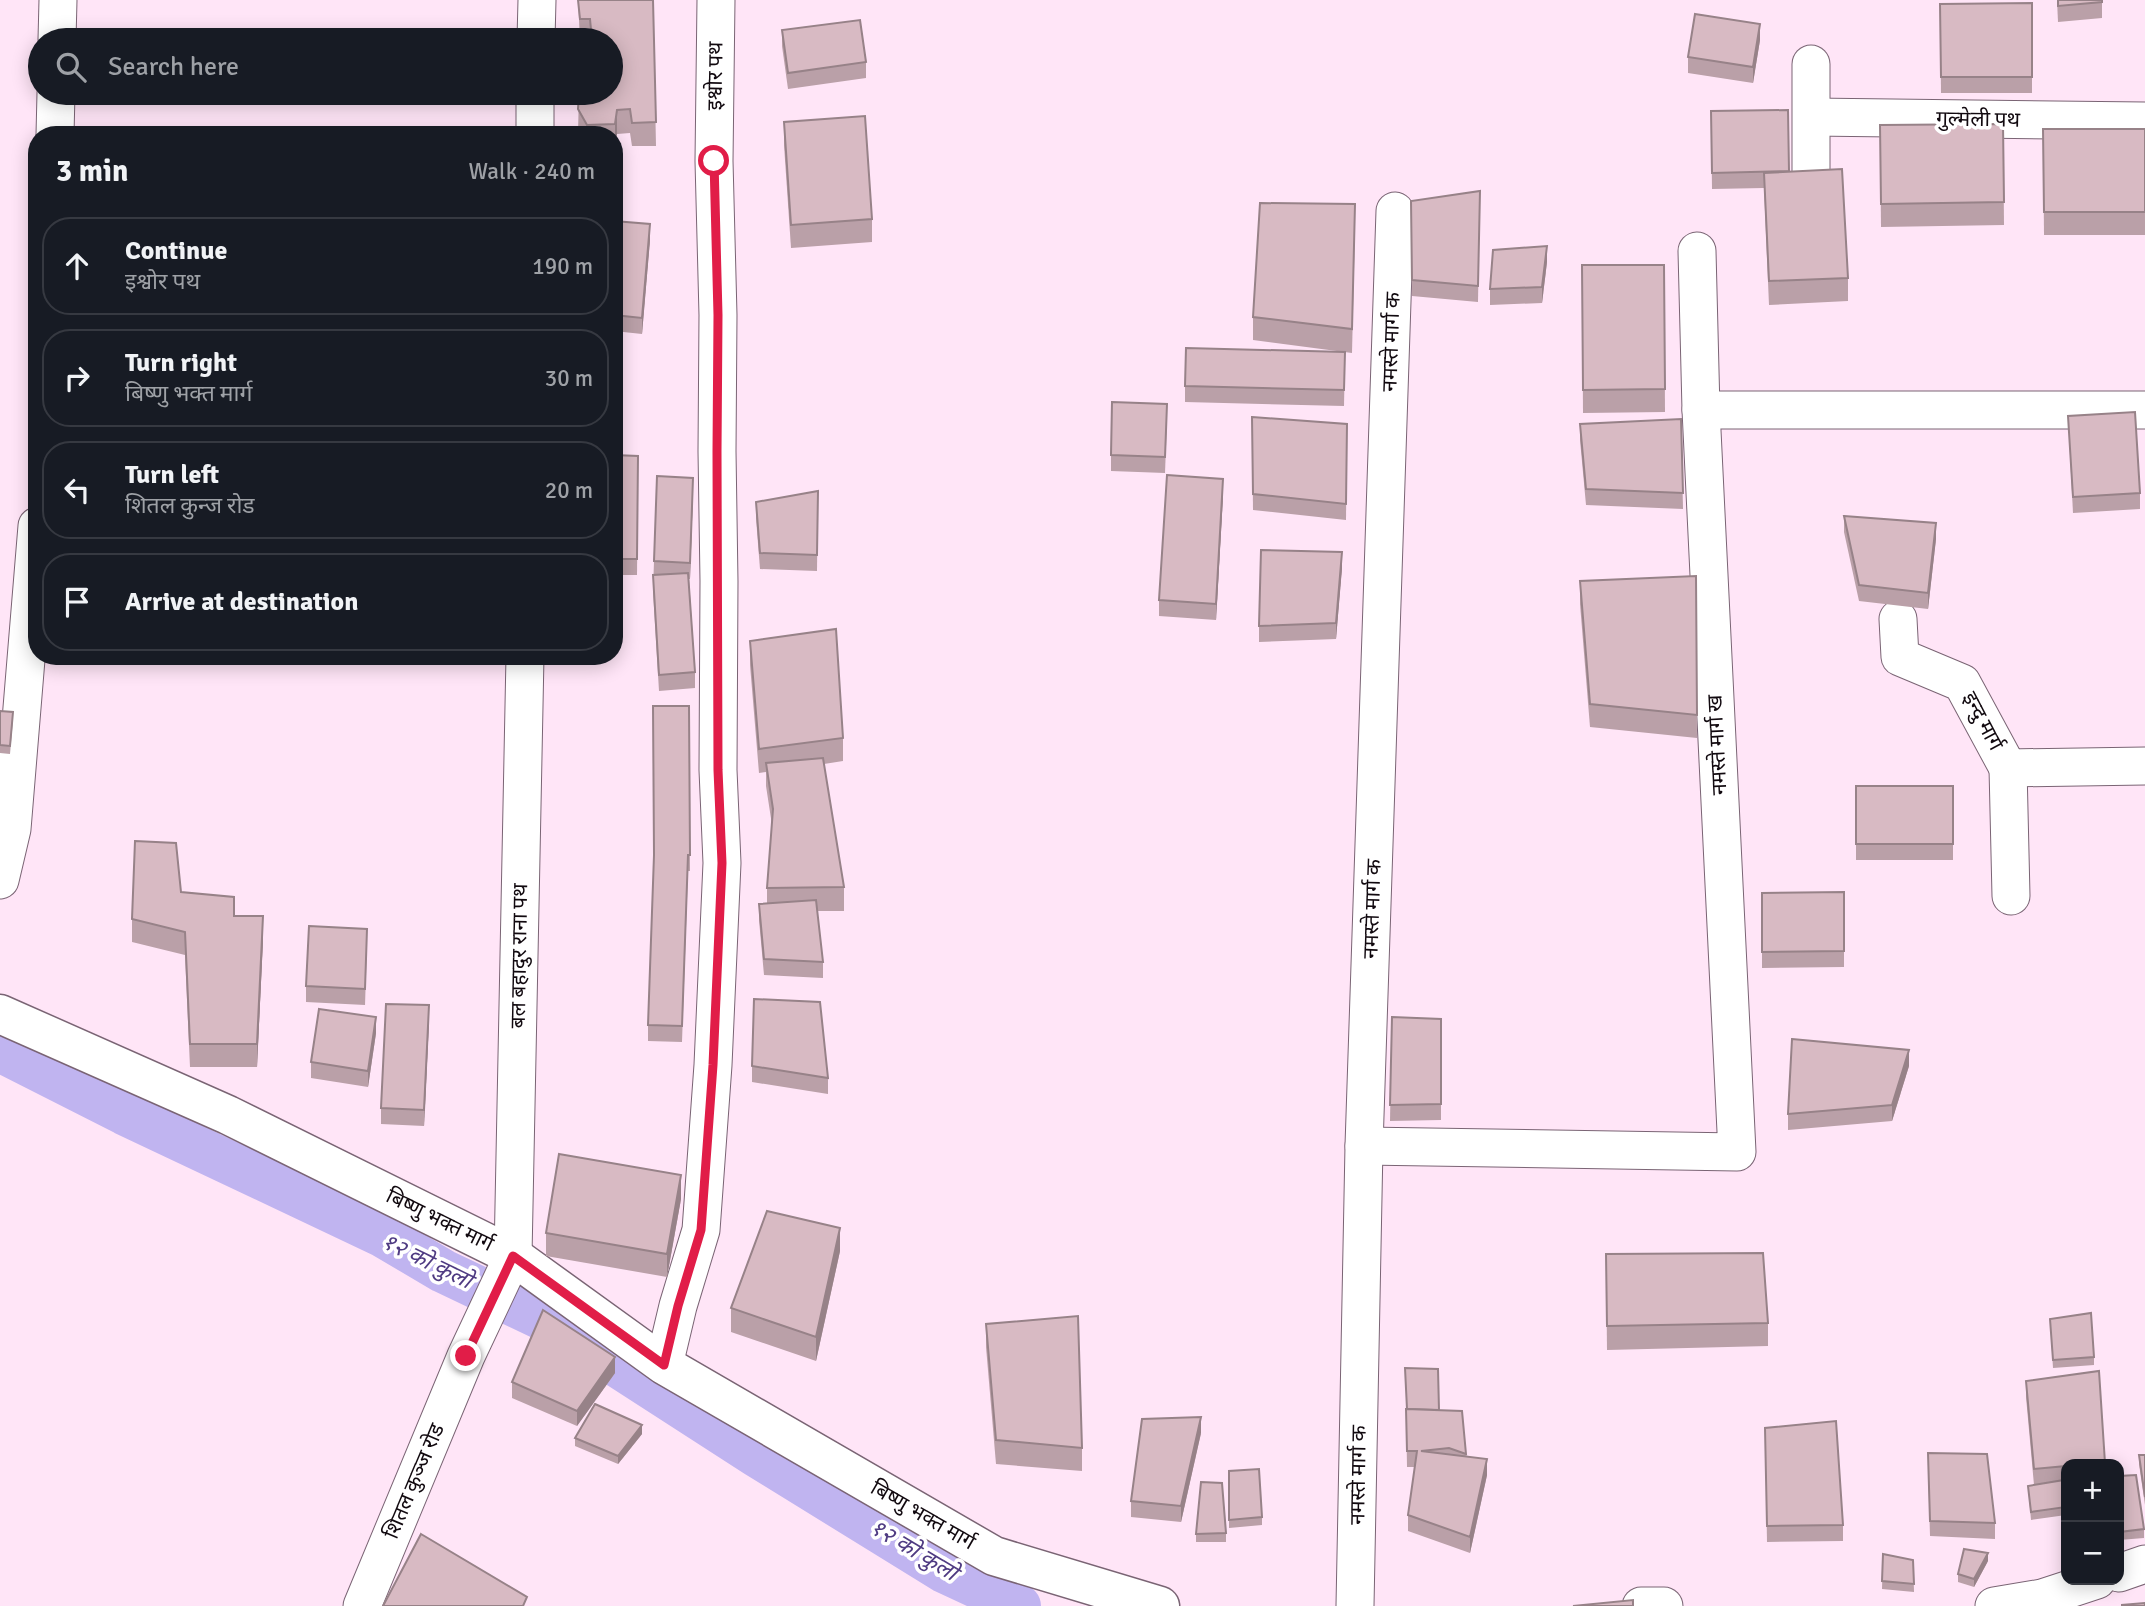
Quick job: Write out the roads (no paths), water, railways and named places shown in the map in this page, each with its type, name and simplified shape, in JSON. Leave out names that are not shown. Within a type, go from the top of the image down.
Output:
[{"type":"street","points":[[57,28],[58,0]]},
{"type":"street","points":[[536,28],[537,0]]},
{"type":"street","name":"इश्वोर पथ","points":[[664,1365],[701,1230],[713,1065],[722,863],[718,770],[718,315],[714,161],[716,0]]},
{"type":"street","points":[[1811,64],[1811,178]]},
{"type":"street","points":[[55,126],[56,105]]},
{"type":"street","points":[[535,105],[535,126]]},
{"type":"street","name":"गुल्मेली पथ","points":[[1812,117],[2145,121]]},
{"type":"street","name":"नमस्ते मार्ग क","points":[[1355,1606],[1364,1146],[1395,211]]},
{"type":"street","points":[[1697,251],[1701,410],[2145,410]]},
{"type":"street","name":"नमस्ते मार्ग ख","points":[[1364,1146],[1737,1152],[1701,410]]},
{"type":"street","name":"इन्दु मार्ग","points":[[1898,619],[1900,657],[1962,682],[2008,768],[2145,766]]},
{"type":"street","points":[[0,880],[12,829],[28,635]]},
{"type":"street","name":"बल बहादुर राना पथ","points":[[513,1256],[525,665]]},
{"type":"street","points":[[2008,768],[2011,896]]},
{"type":"street","name":"बिष्णु भक्त मार्ग","points":[[0,1014],[228,1115],[513,1256],[664,1365],[994,1556],[1160,1606]]},
{"type":"street","name":"शितल कुञ्ज रोड","points":[[362,1606],[466,1356],[513,1256]]},
{"type":"street","points":[[2124,1571],[2145,1564]]},
{"type":"street","points":[[1994,1606],[2042,1598],[2082,1585]]},
{"type":"street","points":[[1642,1606],[1664,1606]]},
{"type":"waterway","name":"१२ को कुलो","points":[[0,1050],[124,1113],[382,1235],[443,1271],[550,1322],[756,1455],[944,1571],[1019,1606]]}]
